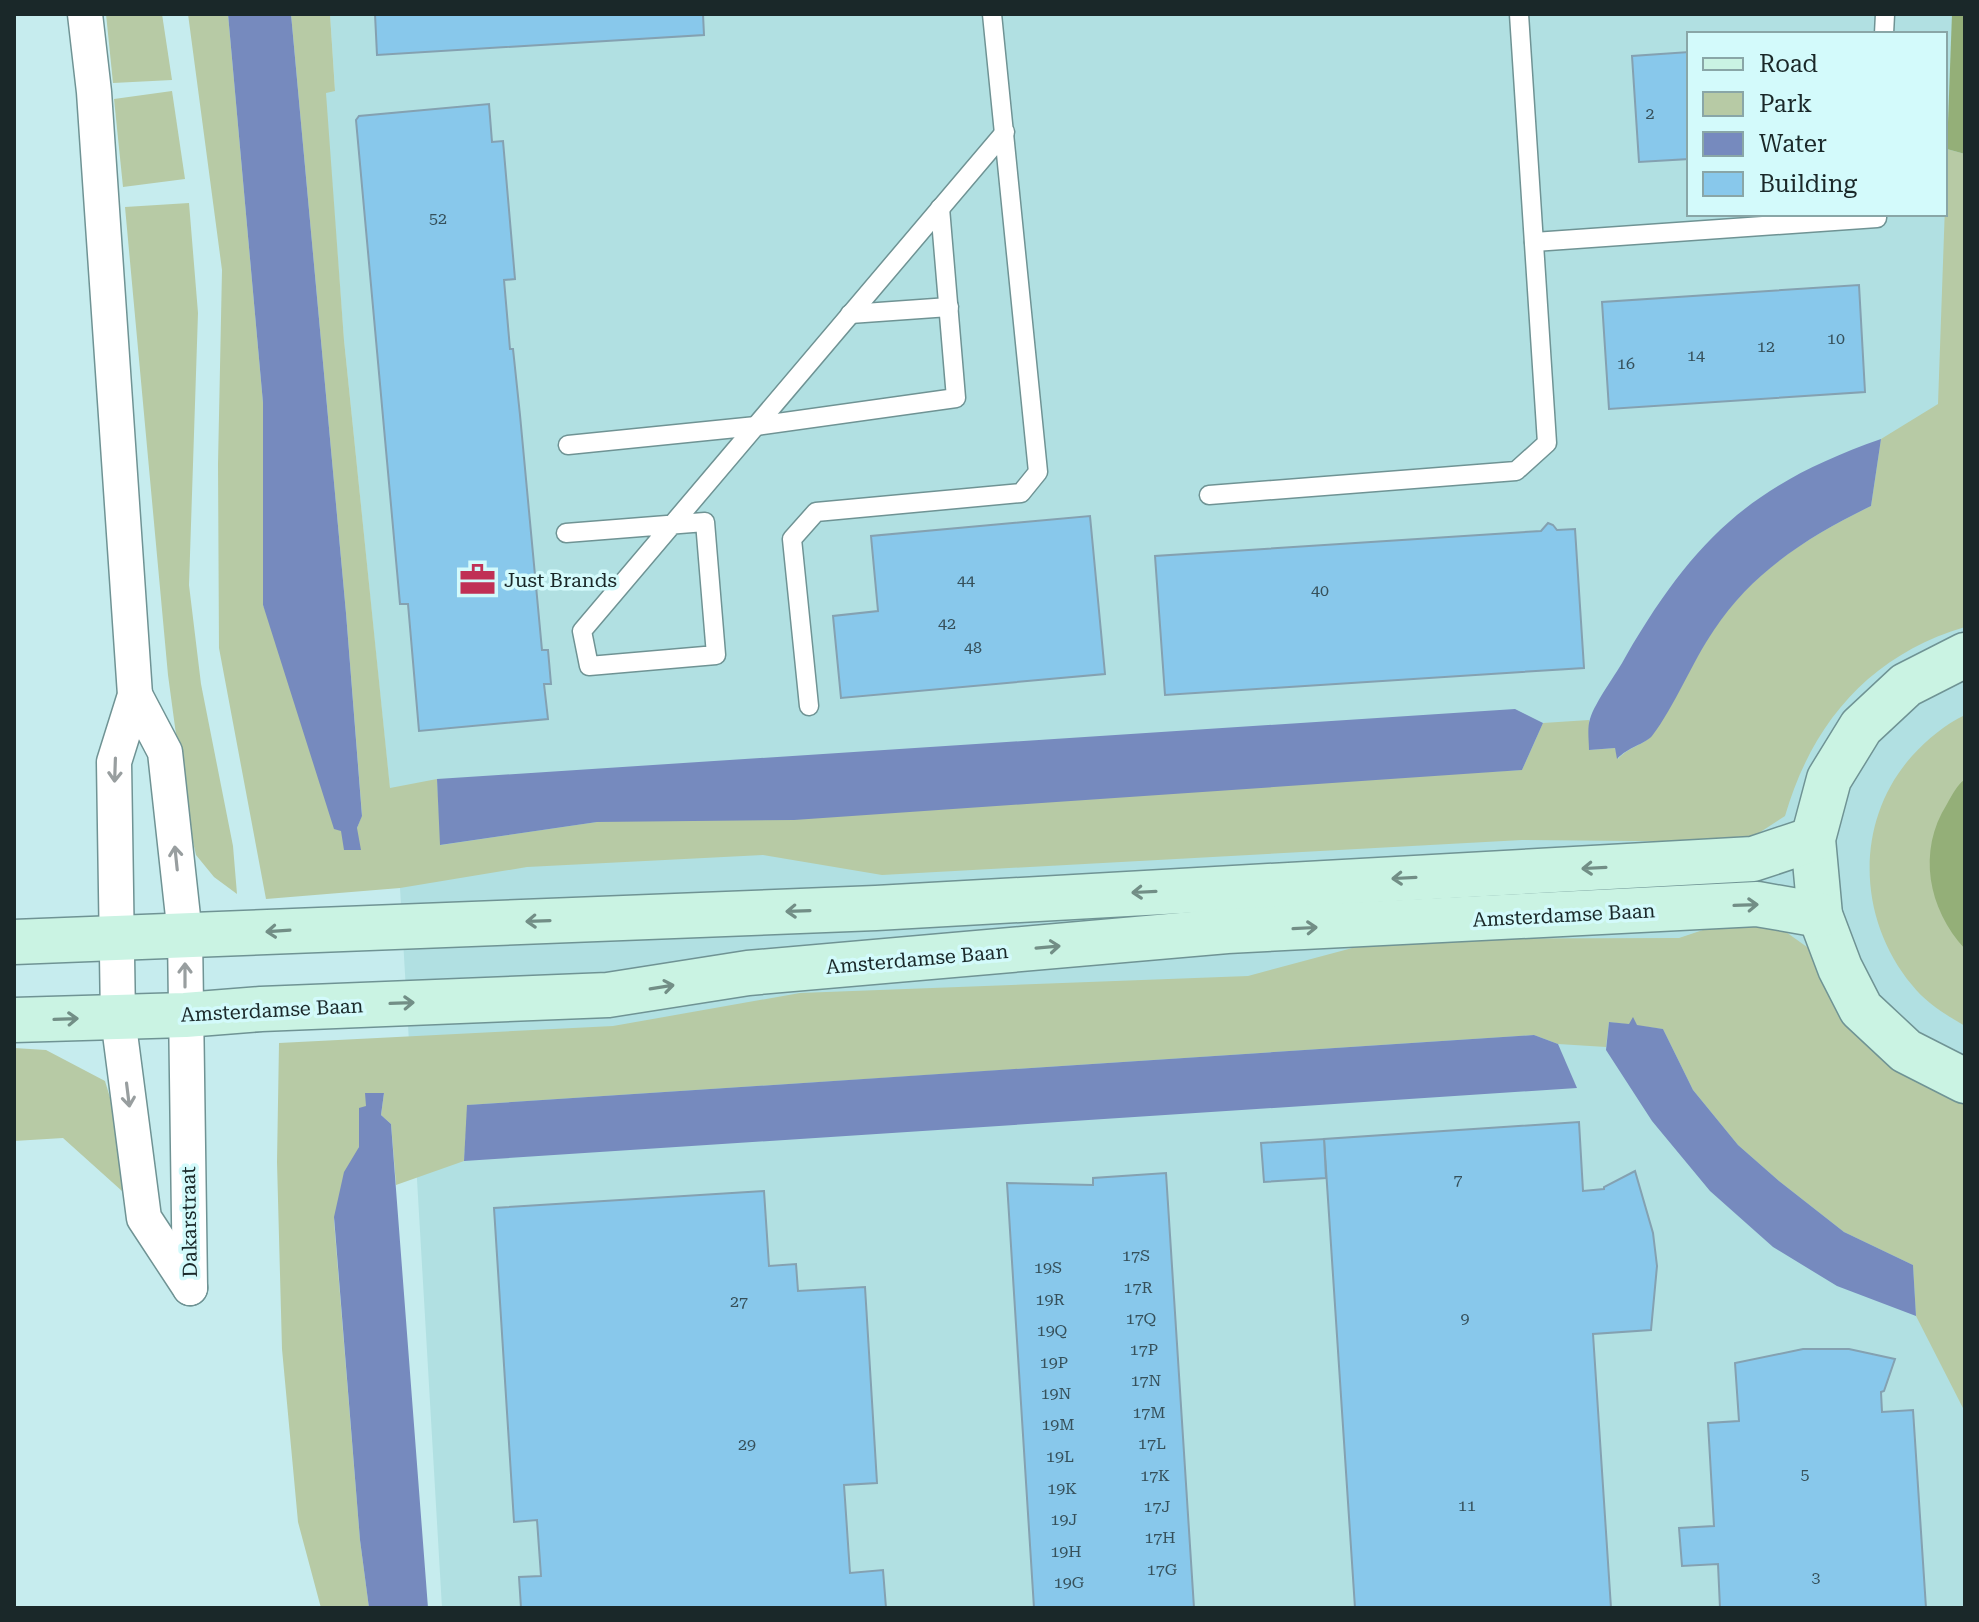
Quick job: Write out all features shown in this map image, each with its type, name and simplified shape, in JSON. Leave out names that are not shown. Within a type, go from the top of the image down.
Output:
[{"type":"main road","points":[[1965,655],[1906,685],[1861,727],[1829,779],[1813,839],[1820,915],[1840,968],[1861,1009],[1906,1051],[1965,1081]]},
{"type":"main road","points":[[14,942],[876,908],[1753,859],[1813,839]]},
{"type":"main road","name":"Amsterdamse Baan","points":[[14,1020],[608,995],[748,973],[1227,931],[1757,904],[1820,915]]},
{"type":"street","points":[[85,14],[94,92],[135,695],[114,762],[118,1018]]},
{"type":"street","points":[[135,695],[165,752],[185,935],[185,1015]]},
{"type":"street","name":"Dakarstraat","points":[[118,1018],[144,1218],[190,1288],[185,1015]]},
{"type":"lane","points":[[809,706],[792,539],[816,512],[1021,493],[1038,472],[992,14]]},
{"type":"lane","points":[[1209,495],[1516,471],[1547,443],[1519,14]]},
{"type":"lane","points":[[566,533],[672,525],[705,522],[716,655],[589,666],[582,631],[672,525],[756,426],[850,314],[1005,132]]},
{"type":"lane","points":[[568,445],[756,426],[956,398],[940,208]]},
{"type":"lane","points":[[1534,242],[1877,216]]},
{"type":"lane","points":[[850,314],[949,307]]},
{"type":"shaded area","points":[[330,14],[1965,14],[1965,1608],[442,1608],[400,888],[344,340],[325,92],[335,90]]},
{"type":"green space","points":[[106,14],[162,14],[172,80],[113,83]]},
{"type":"green space","points":[[188,14],[228,14],[263,403],[263,605],[357,828],[362,815],[346,613],[291,14],[330,14],[335,91],[326,93],[344,340],[390,788],[437,779],[441,845],[597,822],[1522,770],[1543,723],[1589,720],[1589,750],[1615,748],[1618,759],[1652,735],[1714,629],[1746,590],[1804,543],[1871,506],[1881,439],[1938,404],[1947,149],[1965,154],[1965,627],[1931,639],[1901,655],[1850,697],[1811,751],[1785,816],[1745,842],[1522,840],[882,875],[763,855],[527,867],[400,888],[266,899],[219,648],[218,464],[222,270]]},
{"type":"green space","points":[[1952,14],[1965,14],[1965,154],[1947,149]]},
{"type":"green space","points":[[172,91],[185,179],[123,187],[114,99]]},
{"type":"green space","points":[[189,203],[198,313],[189,585],[201,684],[233,846],[237,894],[214,877],[196,855],[187,816],[168,675],[125,207]]},
{"type":"green space","points":[[1965,715],[1965,1026],[1924,997],[1894,959],[1881,931],[1873,901],[1870,870],[1872,840],[1880,810],[1893,782],[1924,744]]},
{"type":"green space","points":[[1965,779],[1965,949],[1942,916],[1935,898],[1930,860],[1938,822],[1955,790]]},
{"type":"green space","points":[[1736,919],[1779,927],[1807,947],[1828,980],[1965,1097],[1965,1412],[1916,1316],[1913,1265],[1844,1232],[1738,1145],[1693,1090],[1663,1029],[1609,1022],[1606,1047],[1558,1044],[1534,1035],[468,1105],[464,1161],[396,1185],[391,1124],[381,1115],[384,1093],[366,1093],[359,1147],[334,1220],[360,1540],[369,1608],[321,1608],[298,1522],[282,1349],[277,1162],[279,1043],[613,1026],[800,993],[1248,976],[1386,939],[1679,938]]},
{"type":"green space","points":[[14,1048],[46,1050],[105,1081],[121,1134],[132,1200],[63,1138],[14,1141]]},
{"type":"water","points":[[228,14],[291,14],[346,613],[362,816],[357,828],[361,850],[344,850],[341,831],[334,829],[263,605],[263,403]]},
{"type":"water","points":[[1881,439],[1871,506],[1804,543],[1746,590],[1714,630],[1649,739],[1617,759],[1615,748],[1589,750],[1589,723],[1596,704],[1651,615],[1703,548],[1731,520],[1796,475]]},
{"type":"water","points":[[1515,709],[1543,723],[1522,770],[794,820],[597,822],[440,845],[437,779]]},
{"type":"water","points":[[1633,1017],[1637,1025],[1663,1029],[1693,1090],[1738,1145],[1844,1232],[1913,1265],[1916,1316],[1837,1286],[1773,1247],[1710,1191],[1652,1121],[1606,1050],[1609,1022],[1629,1024]]},
{"type":"water","points":[[1534,1035],[1558,1044],[1577,1088],[464,1161],[467,1105]]},
{"type":"water","points":[[365,1093],[384,1093],[381,1115],[391,1124],[428,1608],[369,1608],[360,1540],[334,1217],[344,1172],[359,1147],[359,1108],[366,1106]]},
{"type":"building","points":[[375,14],[703,14],[704,35],[377,55]]},
{"type":"building","points":[[1687,52],[1687,159],[1639,162],[1632,56]]},
{"type":"building","points":[[489,104],[492,142],[503,141],[515,279],[504,280],[542,650],[548,650],[551,684],[544,684],[548,719],[419,731],[408,604],[400,604],[356,120],[359,116]]},
{"type":"building","points":[[1859,285],[1865,392],[1609,409],[1602,302]]},
{"type":"building","points":[[1090,516],[1105,674],[841,698],[833,616],[878,611],[871,536]]},
{"type":"building","points":[[1548,523],[1557,530],[1575,529],[1584,668],[1165,695],[1155,556],[1541,531]]},
{"type":"building","points":[[1579,1122],[1583,1191],[1604,1189],[1635,1171],[1653,1233],[1657,1266],[1651,1330],[1593,1334],[1611,1608],[1355,1608],[1324,1139]]},
{"type":"building","points":[[1324,1139],[1326,1178],[1264,1182],[1261,1143]]},
{"type":"building","points":[[1166,1173],[1194,1608],[1034,1608],[1007,1183],[1093,1185],[1093,1178]]},
{"type":"building","points":[[764,1191],[769,1266],[796,1264],[798,1291],[865,1287],[877,1483],[844,1485],[850,1573],[883,1570],[886,1608],[521,1608],[519,1577],[541,1576],[537,1520],[514,1522],[494,1208]]},
{"type":"building","points":[[1803,1349],[1849,1349],[1895,1359],[1881,1392],[1882,1412],[1913,1410],[1926,1608],[1720,1608],[1718,1564],[1682,1566],[1679,1528],[1714,1526],[1708,1423],[1739,1421],[1735,1363]]},
{"type":"place","name":"Just Brands","points":[[478,580]]}]
